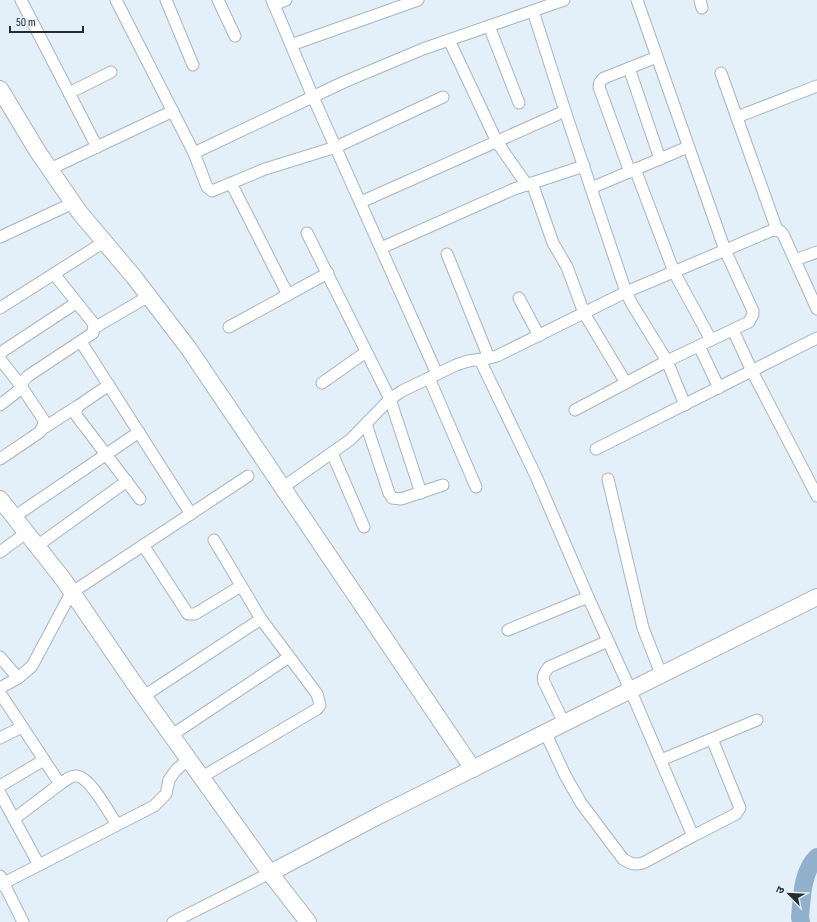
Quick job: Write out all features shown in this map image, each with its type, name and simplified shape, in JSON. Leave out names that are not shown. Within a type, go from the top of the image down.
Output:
[{"type":"street","points":[[21,0],[97,147]]},
{"type":"street","points":[[116,0],[194,153],[209,190],[212,191],[265,169],[336,147],[443,97]]},
{"type":"street","points":[[166,0],[193,65]]},
{"type":"street","points":[[218,0],[235,36]]},
{"type":"street","points":[[286,0],[273,2],[313,97],[381,248],[476,487]]},
{"type":"street","points":[[291,45],[418,0]]},
{"type":"street","points":[[194,153],[344,82],[423,49],[564,0]]},
{"type":"street","points":[[576,410],[667,361],[749,322],[753,314],[753,311],[725,250],[637,0]]},
{"type":"street","points":[[533,11],[626,292],[667,361],[685,404]]},
{"type":"street","points":[[489,26],[519,103]]},
{"type":"street","points":[[449,40],[497,142],[527,185],[532,183]]},
{"type":"street","points":[[657,57],[600,80],[599,87],[674,272],[712,340]]},
{"type":"street","points":[[629,68],[660,159]]},
{"type":"street","points":[[69,93],[111,72]]},
{"type":"street","points":[[721,73],[777,230],[783,234],[817,309]]},
{"type":"street","points":[[737,117],[817,86]]},
{"type":"street","points":[[0,89],[73,203],[149,296],[189,349],[473,769]]},
{"type":"street","points":[[361,202],[566,111]]},
{"type":"street","points":[[50,169],[173,112]]},
{"type":"street","points":[[591,188],[688,147]]},
{"type":"street","points":[[381,248],[499,195],[584,166]]},
{"type":"street","points":[[231,183],[288,295]]},
{"type":"street","points":[[532,183],[553,243],[567,267],[584,313],[626,383]]},
{"type":"street","points":[[0,238],[73,203]]},
{"type":"street","points":[[282,488],[350,440],[390,399],[402,391],[456,365],[468,361],[484,359],[506,352],[626,292],[773,230],[777,230]]},
{"type":"street","points":[[307,233],[390,399],[421,493]]},
{"type":"street","points":[[0,308],[104,242]]},
{"type":"street","points":[[795,260],[817,252]]},
{"type":"street","points":[[447,254],[484,359],[630,689],[693,836]]},
{"type":"street","points":[[229,327],[328,273]]},
{"type":"street","points":[[0,405],[18,391],[28,376],[93,333],[94,324],[54,274]]},
{"type":"street","points":[[94,328],[149,296]]},
{"type":"street","points":[[519,298],[539,336]]},
{"type":"street","points":[[0,355],[3,351],[76,303]]},
{"type":"street","points":[[733,330],[752,371],[817,496]]},
{"type":"street","points":[[596,450],[817,338]]},
{"type":"street","points":[[81,342],[140,432],[191,514]]},
{"type":"street","points":[[699,346],[719,388]]},
{"type":"street","points":[[322,383],[366,352]]},
{"type":"street","points":[[0,359],[21,386],[43,419],[44,424],[42,429]]},
{"type":"street","points":[[0,459],[42,429],[109,385]]},
{"type":"street","points":[[78,406],[76,415],[140,499]]},
{"type":"street","points":[[366,424],[392,498],[402,499],[443,485]]},
{"type":"street","points":[[14,517],[140,432]]},
{"type":"street","points":[[332,453],[364,527]]},
{"type":"street","points":[[0,688],[18,678],[32,666],[71,593],[248,476]]},
{"type":"street","points":[[608,479],[643,628],[661,674]]},
{"type":"street","points":[[37,546],[126,481]]},
{"type":"street","points":[[0,499],[63,579],[71,593],[270,873],[308,922]]},
{"type":"street","points":[[0,552],[26,532]]},
{"type":"street","points":[[202,777],[317,709],[320,704],[317,694],[261,619],[214,540]]},
{"type":"street","points":[[143,545],[184,611],[188,614],[195,614],[241,586]]},
{"type":"street","points":[[508,630],[588,597]]},
{"type":"street","points":[[173,922],[564,722],[817,597]]},
{"type":"street","points":[[144,696],[261,619]]},
{"type":"street","points":[[564,722],[544,682],[544,672],[549,667],[608,640]]},
{"type":"street","points":[[0,657],[18,678]]},
{"type":"street","points":[[172,735],[289,657]]},
{"type":"street","points":[[0,693],[60,784]]},
{"type":"street","points":[[661,760],[757,720]]},
{"type":"street","points":[[0,738],[22,727]]},
{"type":"street","points":[[545,732],[565,775],[581,803],[624,859],[630,864],[637,865],[736,814],[740,808],[712,739]]},
{"type":"street","points":[[23,922],[1,881],[39,864],[154,806],[166,794],[172,774],[189,759]]},
{"type":"street","points":[[0,786],[44,760]]},
{"type":"street","points":[[14,819],[60,784],[72,776],[78,776],[84,778],[91,785],[117,825]]},
{"type":"street","points":[[0,793],[39,864]]},
{"type":"waterway","points":[[801,922],[801,902],[804,885],[808,870],[817,857]]}]
